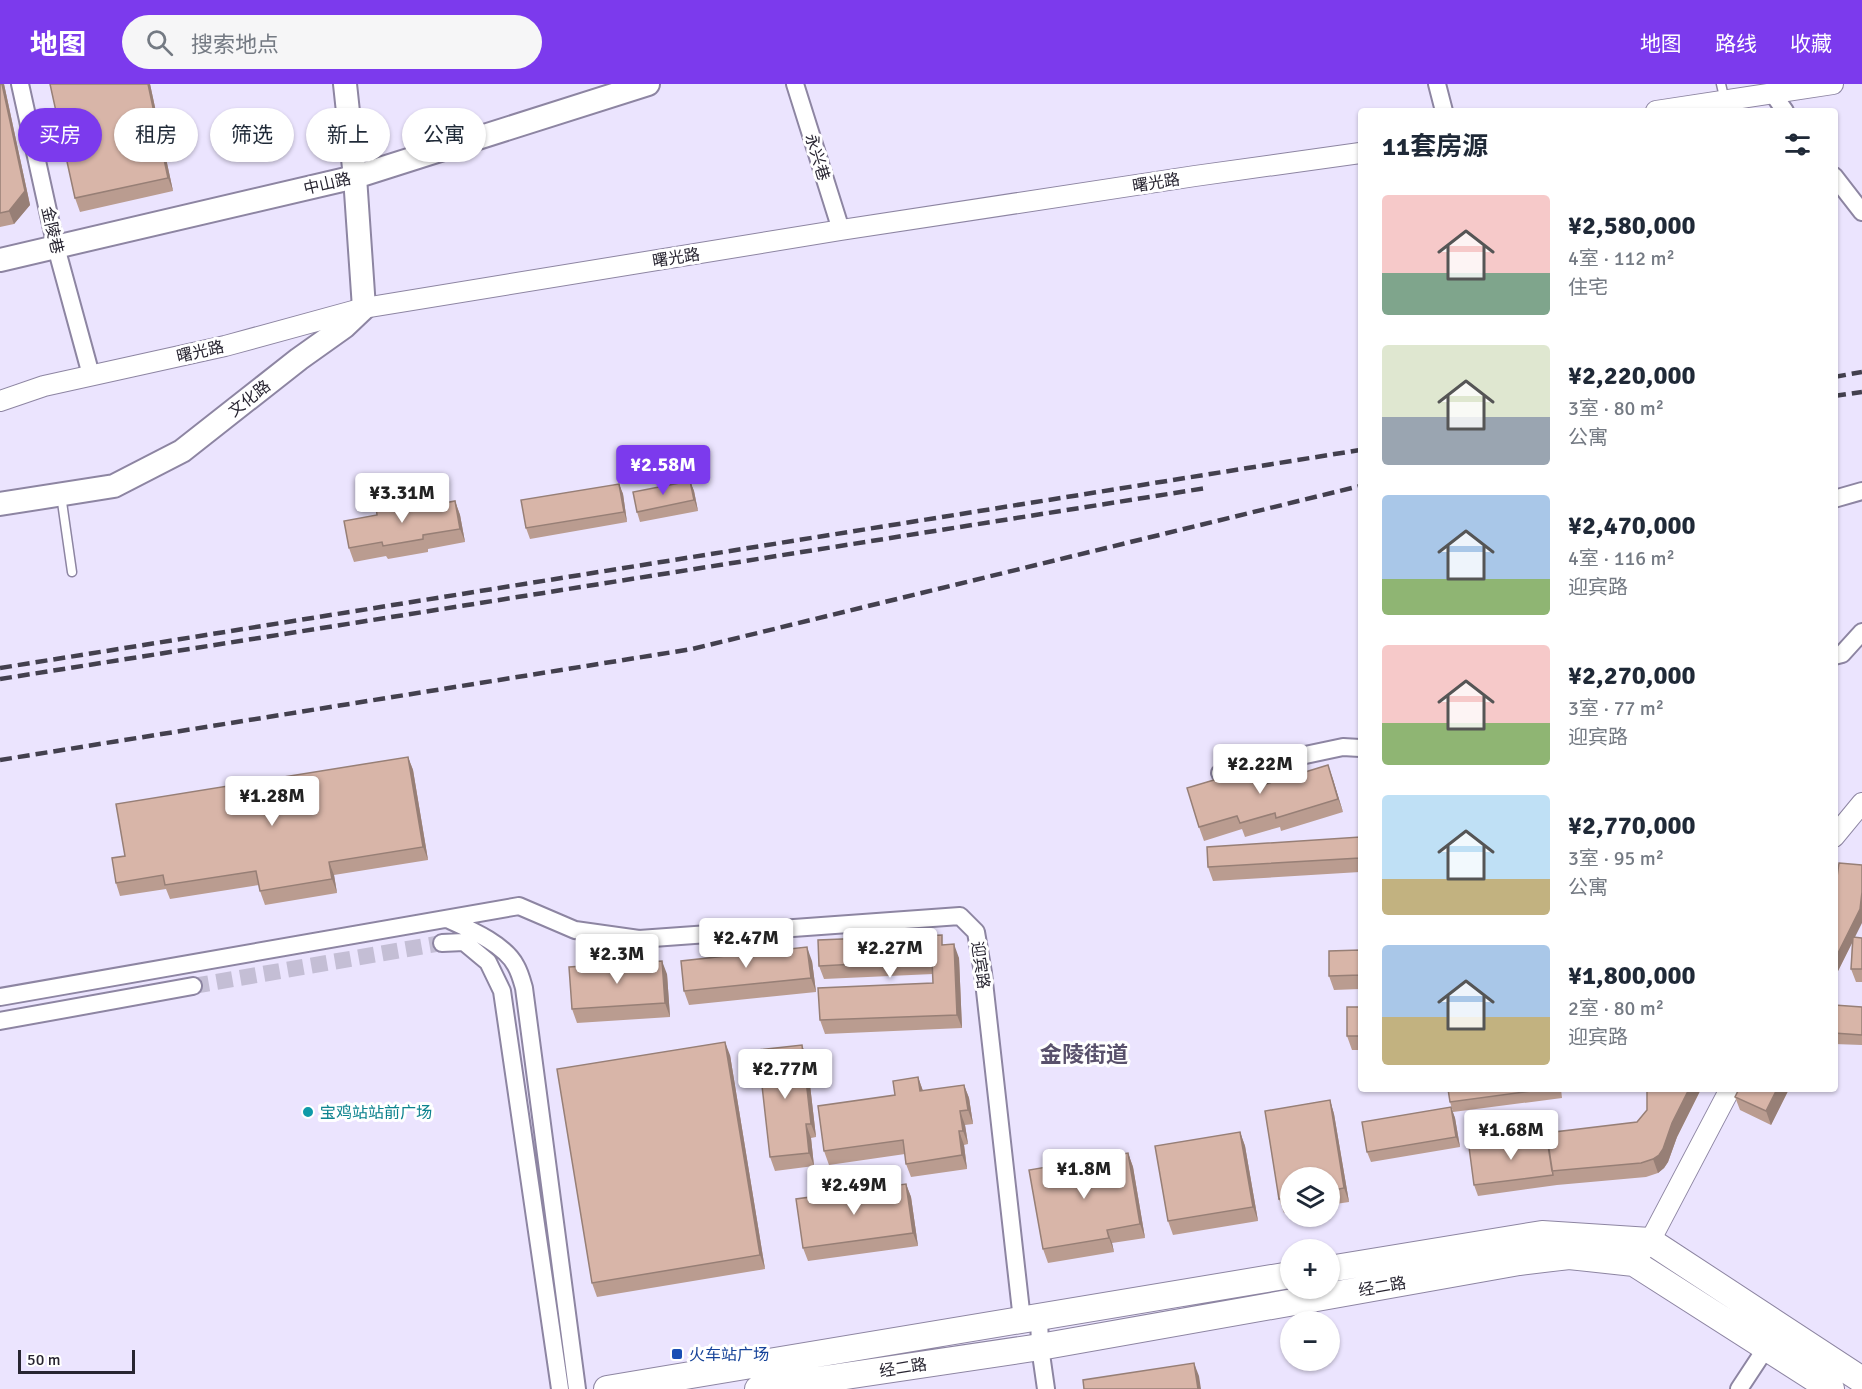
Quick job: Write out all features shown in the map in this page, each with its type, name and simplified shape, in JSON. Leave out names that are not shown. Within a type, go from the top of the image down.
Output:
[{"type":"main road","points":[[345,84],[355,177],[364,308]]},
{"type":"main road","name":"中山路","points":[[0,260],[355,177],[648,84]]},
{"type":"main road","name":"文化路","points":[[0,504],[114,486],[182,451],[299,359],[344,327],[364,308]]},
{"type":"main road","name":"经二路","points":[[1340,1267],[1542,1234],[1650,1241],[1862,1380]]},
{"type":"main road","name":"经二路","points":[[758,1389],[1040,1347],[1519,1262],[1569,1256],[1634,1263],[1831,1389]]},
{"type":"main road","name":"经二路","points":[[607,1389],[1280,1277]]},
{"type":"street","name":"金陵巷","points":[[20,84],[56,247],[91,375]]},
{"type":"street","name":"永兴巷","points":[[795,84],[841,230]]},
{"type":"street","points":[[1437,84],[1443,108]]},
{"type":"street","points":[[1667,108],[1723,93],[1773,94],[1833,84]]},
{"type":"street","points":[[1773,94],[1783,108]]},
{"type":"street","name":"曙光路","points":[[0,401],[44,386],[225,346],[364,308],[841,230],[1358,153]]},
{"type":"street","points":[[1838,181],[1862,212]]},
{"type":"street","points":[[1838,498],[1862,491]]},
{"type":"street","points":[[1838,655],[1842,654],[1862,632]]},
{"type":"street","points":[[1220,773],[1343,747],[1358,748]]},
{"type":"street","points":[[1838,832],[1862,803]]},
{"type":"street","name":"迎宾路","points":[[447,919],[519,906],[575,930],[639,939],[960,916],[976,932],[1030,1318],[1040,1347],[1046,1389]]},
{"type":"street","points":[[0,997],[447,919],[470,929],[502,949],[516,965],[524,988],[577,1389]]},
{"type":"street","points":[[442,943],[464,942],[488,962],[502,991],[560,1389]]},
{"type":"street","points":[[0,1022],[193,986]]},
{"type":"street","points":[[1634,1263],[1650,1241],[1728,1092]]},
{"type":"street","points":[[1739,1389],[1766,1348]]},
{"type":"lane","points":[[60,495],[72,572]]},
{"type":"building","points":[[0,84],[2,84],[25,191],[9,211],[0,213]]},
{"type":"building","points":[[50,84],[148,84],[153,108],[114,108],[114,162],[165,162],[168,178],[75,198],[67,162],[102,162],[102,108],[55,108]]},
{"type":"building","points":[[690,481],[694,500],[637,512],[633,492]]},
{"type":"building","points":[[619,484],[624,512],[526,528],[521,500]]},
{"type":"building","points":[[417,499],[418,508],[455,501],[460,529],[423,535],[423,539],[383,546],[382,542],[349,548],[344,521],[377,515],[376,506]]},
{"type":"building","points":[[408,757],[423,847],[329,862],[332,879],[260,891],[256,871],[165,885],[163,875],[116,883],[112,858],[125,856],[116,804]]},
{"type":"building","points":[[1328,765],[1338,799],[1276,818],[1275,813],[1240,823],[1237,816],[1199,827],[1187,788],[1261,766],[1266,784]]},
{"type":"building","points":[[1358,837],[1358,858],[1208,867],[1207,847]]},
{"type":"building","points":[[1839,863],[1862,865],[1860,909],[1838,953]]},
{"type":"building","points":[[942,935],[942,945],[954,944],[957,1015],[820,1020],[818,988],[933,983],[932,960],[819,966],[818,940]]},
{"type":"building","points":[[1853,937],[1862,938],[1862,969],[1851,969]]},
{"type":"building","points":[[807,947],[811,978],[684,991],[681,961]]},
{"type":"building","points":[[1358,950],[1358,975],[1329,976],[1329,951]]},
{"type":"building","points":[[662,961],[665,1003],[572,1009],[569,967]]},
{"type":"building","points":[[1838,1005],[1862,1007],[1862,1035],[1838,1033]]},
{"type":"building","points":[[1347,1007],[1358,1007],[1358,1036],[1347,1036]]},
{"type":"building","points":[[725,1042],[760,1255],[592,1283],[557,1069]]},
{"type":"building","points":[[802,1045],[811,1124],[806,1124],[809,1153],[770,1157],[758,1050]]},
{"type":"building","points":[[918,1077],[920,1091],[964,1085],[968,1110],[960,1111],[963,1131],[959,1131],[962,1155],[906,1164],[903,1140],[824,1151],[818,1106],[895,1095],[893,1081]]},
{"type":"building","points":[[1448,1092],[1524,1092],[1450,1102]]},
{"type":"building","points":[[1647,1092],[1688,1092],[1672,1123],[1663,1149],[1653,1159],[1641,1163],[1552,1171],[1546,1133],[1637,1122],[1647,1110]]},
{"type":"building","points":[[1738,1092],[1776,1092],[1766,1111],[1735,1097]]},
{"type":"building","points":[[1330,1100],[1344,1188],[1340,1189],[1340,1167],[1280,1167],[1279,1199],[1265,1111]]},
{"type":"building","points":[[1451,1107],[1456,1137],[1367,1152],[1362,1122]]},
{"type":"building","points":[[1240,1132],[1253,1207],[1168,1221],[1155,1146]]},
{"type":"building","points":[[1547,1136],[1553,1175],[1474,1185],[1469,1147]]},
{"type":"building","points":[[1128,1153],[1140,1224],[1107,1230],[1109,1238],[1043,1249],[1029,1170]]},
{"type":"building","points":[[906,1184],[913,1233],[803,1248],[796,1199]]},
{"type":"building","points":[[1194,1363],[1198,1389],[1084,1389],[1083,1380]]},
{"type":"tunnel","points":[[193,986],[442,943]]},
{"type":"railway","points":[[1838,376],[1862,372]]},
{"type":"railway","points":[[1838,395],[1862,392]]},
{"type":"railway","points":[[0,668],[1358,450]]},
{"type":"railway","points":[[0,760],[692,649],[1358,486]]},
{"type":"railway","points":[[0,679],[1206,488]]},
{"type":"place","name":"宝鸡站站前广场","points":[[308,1112]]},
{"type":"place","name":"火车站广场","points":[[677,1354]]},
{"type":"district","name":"金陵街道","points":[[1084,1054]]}]
